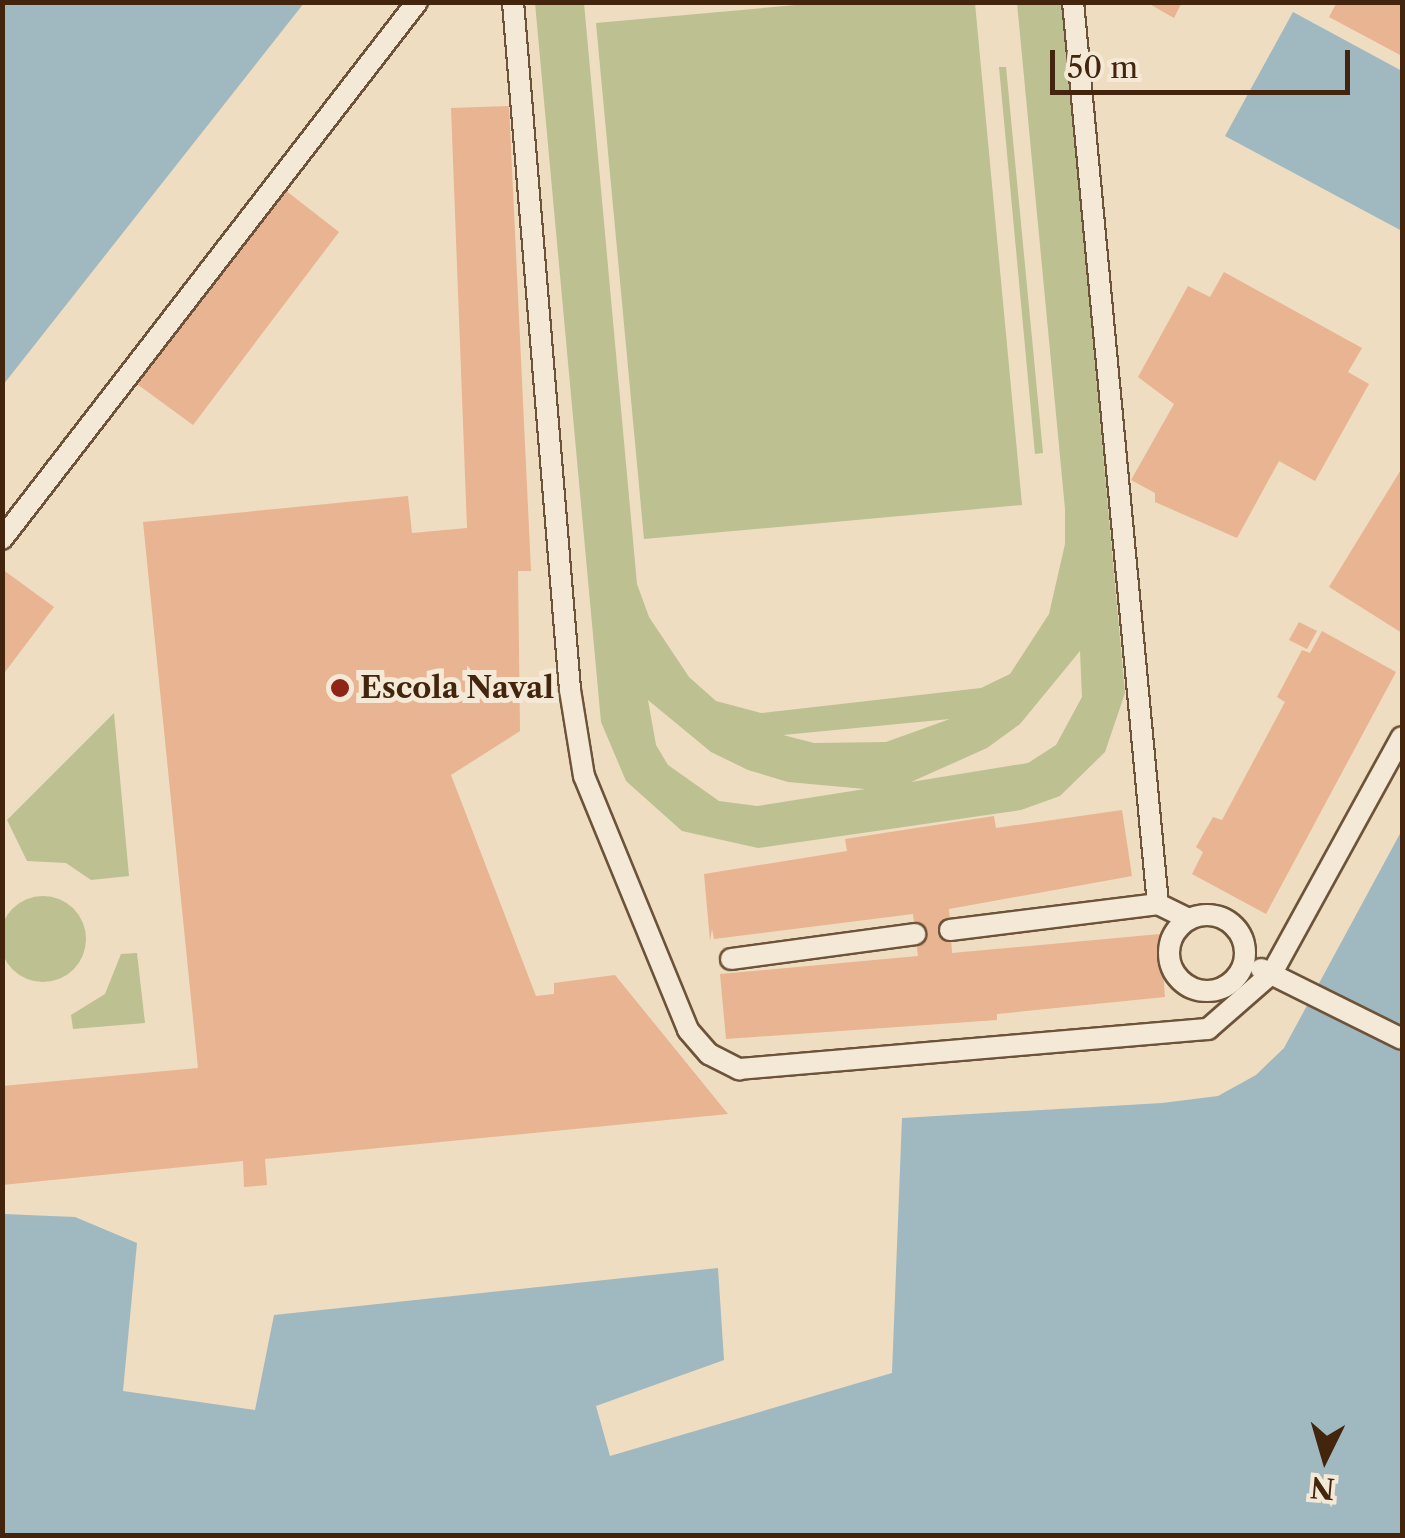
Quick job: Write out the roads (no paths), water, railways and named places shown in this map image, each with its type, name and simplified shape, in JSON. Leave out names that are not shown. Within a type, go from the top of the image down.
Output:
[{"type":"lane","points":[[2,539],[418,2]]},
{"type":"lane","points":[[513,2],[570,690],[584,776],[688,1030],[710,1054],[739,1069],[1208,1029],[1272,973],[1402,737]]},
{"type":"lane","points":[[1073,2],[1158,904]]},
{"type":"lane","points":[[950,930],[1158,904],[1189,919],[1213,915],[1236,927],[1245,962]]},
{"type":"lane","points":[[1189,919],[1168,950],[1183,984],[1220,990],[1245,962]]},
{"type":"lane","points":[[731,959],[915,934]]},
{"type":"lane","points":[[1245,962],[1402,1039]]},
{"type":"water","points":[[2,3],[304,3],[3,385]]},
{"type":"water","points":[[1293,12],[1402,71],[1402,231],[1225,136]]},
{"type":"water","points":[[1402,830],[1402,1535],[3,1536],[3,1214],[75,1217],[137,1243],[123,1391],[255,1410],[274,1315],[718,1268],[724,1360],[596,1406],[610,1456],[892,1373],[902,1118],[1162,1103],[1218,1096],[1256,1075],[1284,1048]]},
{"type":"place","name":"Escola Naval","points":[[340,688]]}]
